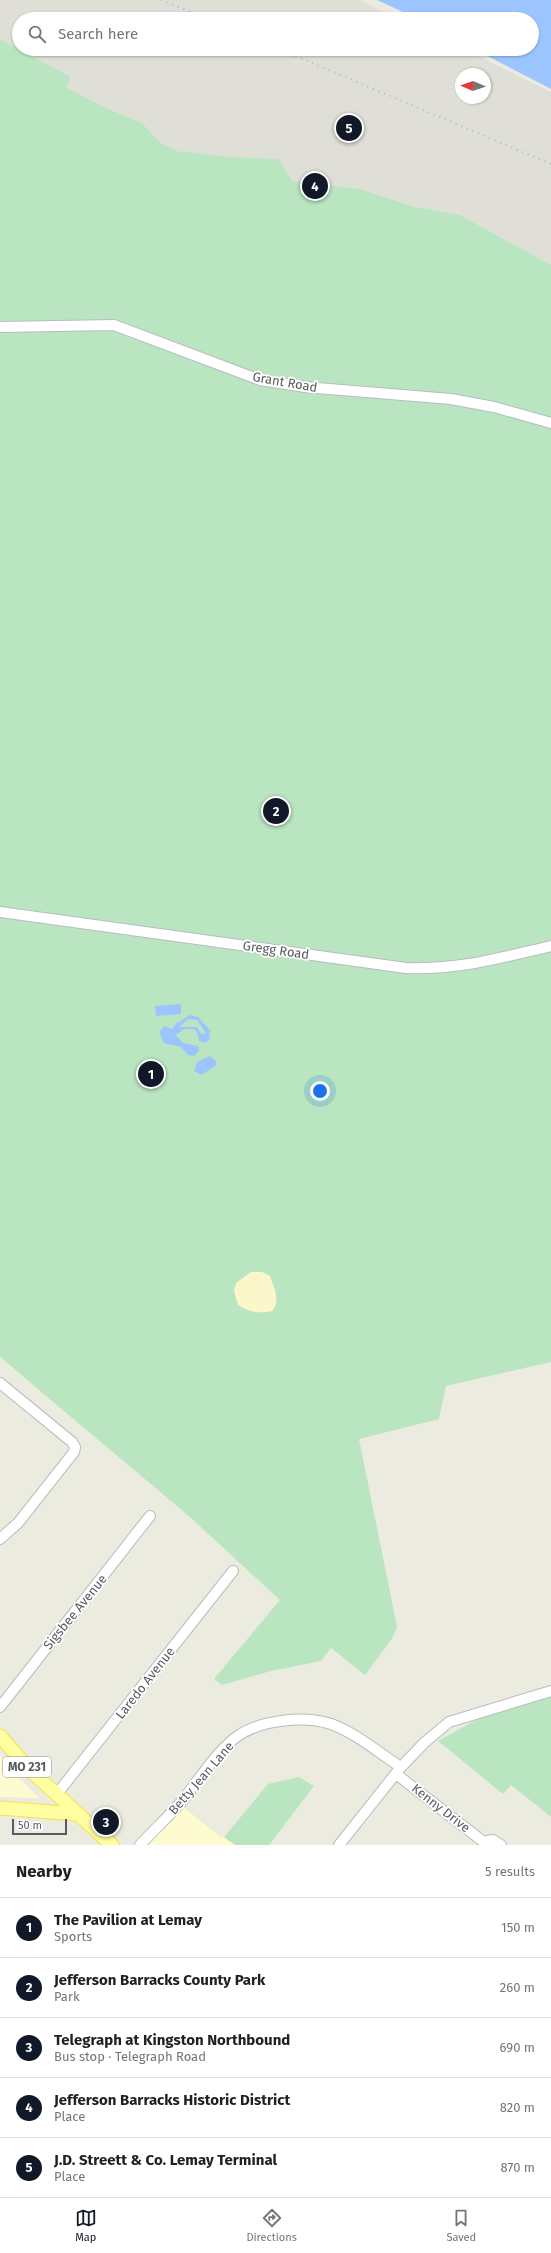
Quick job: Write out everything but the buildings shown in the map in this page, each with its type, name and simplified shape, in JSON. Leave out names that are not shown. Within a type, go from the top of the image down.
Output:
[{"type":"main road","name":"MO 231","points":[[0,1736],[28,1768],[112,1845]]},
{"type":"main road","points":[[0,1808],[77,1814]]},
{"type":"street","name":"Grant Road","points":[[0,327],[114,325],[260,380],[300,387],[451,398],[494,407],[551,423]]},
{"type":"street","name":"Gregg Road","points":[[0,912],[406,968],[446,968],[464,966],[551,946]]},
{"type":"street","points":[[0,1383],[72,1442],[75,1447],[18,1523],[0,1539]]},
{"type":"street","name":"Sigsbee Avenue","points":[[0,1707],[150,1516]]},
{"type":"street","name":"Laredo Avenue","points":[[56,1795],[233,1571]]},
{"type":"street","points":[[340,1845],[398,1771],[424,1743],[449,1722],[551,1691]]},
{"type":"street","name":"Betty Jean Lane","points":[[140,1845],[182,1800],[208,1766],[236,1738],[258,1728],[294,1719],[315,1720],[332,1725],[344,1730],[398,1771]]},
{"type":"street","name":"Kenny Drive","points":[[398,1771],[484,1844],[493,1840],[501,1845]]},
{"type":"shaded area","points":[[0,0],[362,0],[388,12],[12,12],[12,45],[0,39]]},
{"type":"shaded area","points":[[32,56],[481,56],[551,90],[551,265],[460,215],[412,206],[360,189],[292,181],[279,159],[231,157],[177,151],[161,143],[142,123],[104,107],[65,86],[71,77]]},
{"type":"shaded area","points":[[0,1756],[12,1771],[39,1798],[0,1797]]},
{"type":"shaded area","points":[[182,1806],[221,1837],[224,1837],[235,1845],[146,1845]]},
{"type":"green space","points":[[0,39],[12,45],[12,56],[32,56],[71,77],[66,87],[104,107],[142,123],[161,143],[177,151],[231,157],[279,159],[292,181],[360,189],[412,206],[460,215],[551,265],[551,1362],[446,1386],[439,1419],[359,1439],[397,1627],[393,1637],[365,1675],[331,1648],[321,1661],[271,1671],[222,1685],[214,1679],[280,1600],[191,1518],[0,1357]]},
{"type":"green space","points":[[551,1696],[551,1817],[511,1785],[503,1794],[438,1741],[476,1720]]},
{"type":"green space","points":[[299,1777],[314,1786],[269,1845],[235,1845],[224,1837],[268,1784]]},
{"type":"sand","points":[[251,1272],[262,1272],[270,1276],[275,1289],[276,1298],[275,1307],[272,1311],[254,1312],[238,1305],[234,1291],[236,1283]]},
{"type":"water","points":[[362,0],[551,0],[551,90],[481,56],[539,56],[539,12],[388,12]]},
{"type":"water","points":[[181,1004],[181,1014],[156,1016],[155,1006]]},
{"type":"water","points":[[190,1015],[198,1017],[211,1031],[209,1032],[210,1039],[205,1043],[199,1041],[197,1032],[193,1029],[184,1029],[176,1035],[183,1043],[198,1046],[199,1051],[194,1056],[188,1055],[181,1047],[164,1043],[159,1032],[164,1026],[172,1029],[177,1022],[178,1023]],"holes":[[[188,1019],[197,1020],[206,1033],[201,1034],[197,1027],[179,1027]]]},
{"type":"water","points":[[210,1056],[216,1061],[216,1066],[201,1075],[194,1071],[197,1062]]},
{"type":"pier","points":[[360,0],[377,0],[403,12],[384,12]]},
{"type":"pier","points":[[478,56],[487,56],[551,89],[551,92]]},
{"type":"railway","points":[[161,0],[191,12]]},
{"type":"railway","points":[[296,56],[551,164]]},
{"type":"place","name":"J.D. Streett & Co. Lemay Terminal","points":[[349,128]]},
{"type":"place","name":"Jefferson Barracks Historic District","points":[[315,186]]},
{"type":"place","name":"Jefferson Barracks County Park","points":[[276,811]]},
{"type":"place","name":"The Pavilion at Lemay","points":[[151,1074]]},
{"type":"place","name":"Telegraph at Kingston Northbound","points":[[106,1822]]}]
